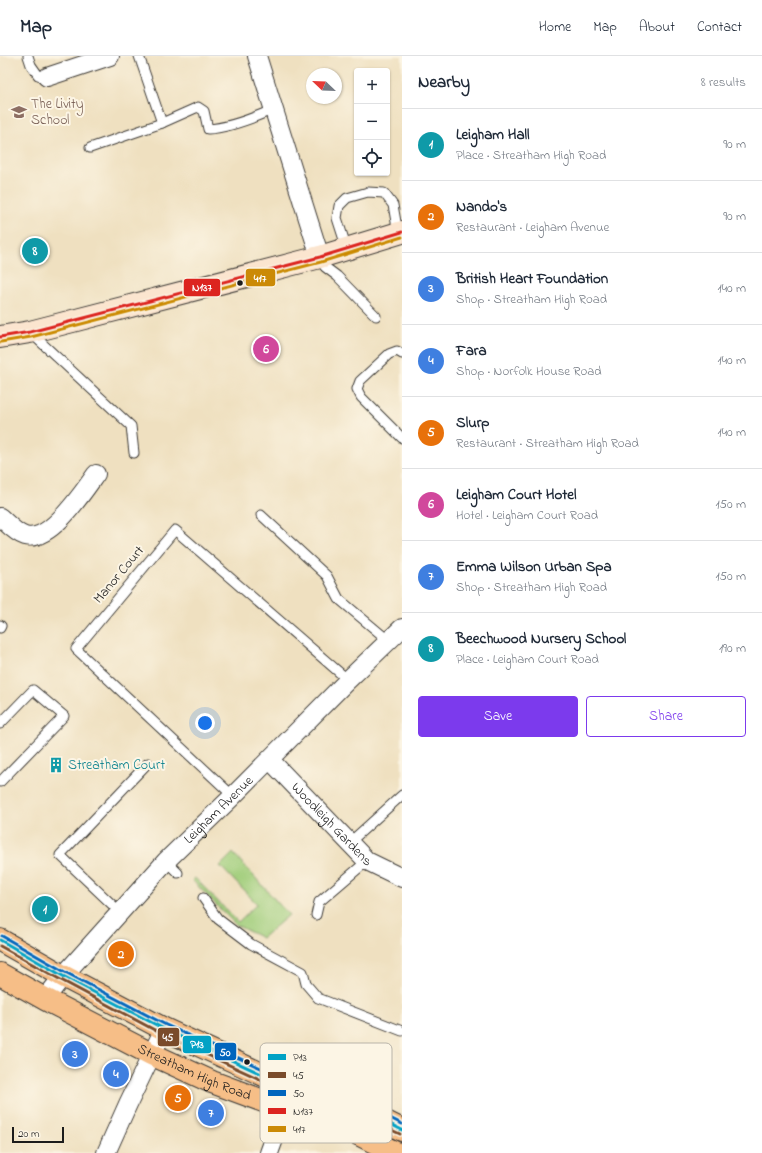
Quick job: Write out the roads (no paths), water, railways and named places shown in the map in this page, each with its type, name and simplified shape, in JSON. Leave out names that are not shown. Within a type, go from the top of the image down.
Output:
[{"type":"highway","name":"Streatham High Road","points":[[0,940],[63,976],[164,1029],[260,1073]]},
{"type":"highway","name":"Streatham High Road","points":[[0,974],[151,1054],[212,1082],[260,1100]]},
{"type":"highway","name":"Streatham High Road","points":[[392,1125],[402,1130]]},
{"type":"highway","name":"Streatham High Road","points":[[376,1143],[396,1153]]},
{"type":"street","points":[[47,77],[109,56]]},
{"type":"street","points":[[257,56],[320,257]]},
{"type":"street","points":[[0,337],[30,332],[320,257],[400,232]]},
{"type":"street","points":[[0,517],[24,536],[33,537],[39,535],[45,532],[64,516],[96,474]]},
{"type":"street","name":"Leigham Avenue","points":[[45,999],[63,976],[121,913],[172,867],[233,796],[402,628]]},
{"type":"street","name":"Woodleigh Gardens","points":[[270,760],[367,861],[402,878]]},
{"type":"street","points":[[106,1153],[164,1029]]},
{"type":"street","points":[[269,1153],[273,1143]]},
{"type":"lane","points":[[28,56],[31,65],[38,74],[47,77]]},
{"type":"lane","points":[[139,56],[162,123]]},
{"type":"lane","points":[[90,148],[162,123],[198,107],[204,111],[208,129],[217,129],[274,109]]},
{"type":"lane","points":[[347,249],[337,218],[339,206],[347,198],[368,192],[384,193],[393,205],[400,232]]},
{"type":"lane","points":[[320,257],[325,267],[337,276],[376,316]]},
{"type":"lane","points":[[30,332],[131,426],[134,453]]},
{"type":"lane","points":[[402,354],[397,351],[389,354],[360,381],[358,388],[361,397],[402,438]]},
{"type":"lane","points":[[261,515],[327,576],[339,598],[389,641]]},
{"type":"lane","name":"Manor Court","points":[[233,796],[76,650],[175,530],[348,680]]},
{"type":"lane","points":[[0,724],[33,690],[64,716],[0,782]]},
{"type":"lane","points":[[121,913],[60,856],[148,763]]},
{"type":"lane","points":[[349,843],[402,795]]},
{"type":"lane","points":[[316,915],[319,902],[367,861]]},
{"type":"lane","points":[[203,898],[218,920],[251,944],[303,972],[306,984],[318,998],[402,1031]]},
{"type":"place","name":"The Livity School","points":[[19,112]]},
{"type":"place","name":"Beechwood Nursery School","points":[[35,251]]},
{"type":"place","name":"Leigham Court Hotel","points":[[266,349]]},
{"type":"place","name":"Streatham Court","points":[[56,765]]},
{"type":"place","name":"Leigham Hall","points":[[45,909]]},
{"type":"place","name":"Nando's","points":[[121,954]]},
{"type":"place","name":"British Heart Foundation","points":[[75,1054]]},
{"type":"place","name":"Fara","points":[[116,1074]]},
{"type":"place","name":"Slurp","points":[[178,1098]]},
{"type":"place","name":"Emma Wilson Urban Spa","points":[[211,1113]]}]
